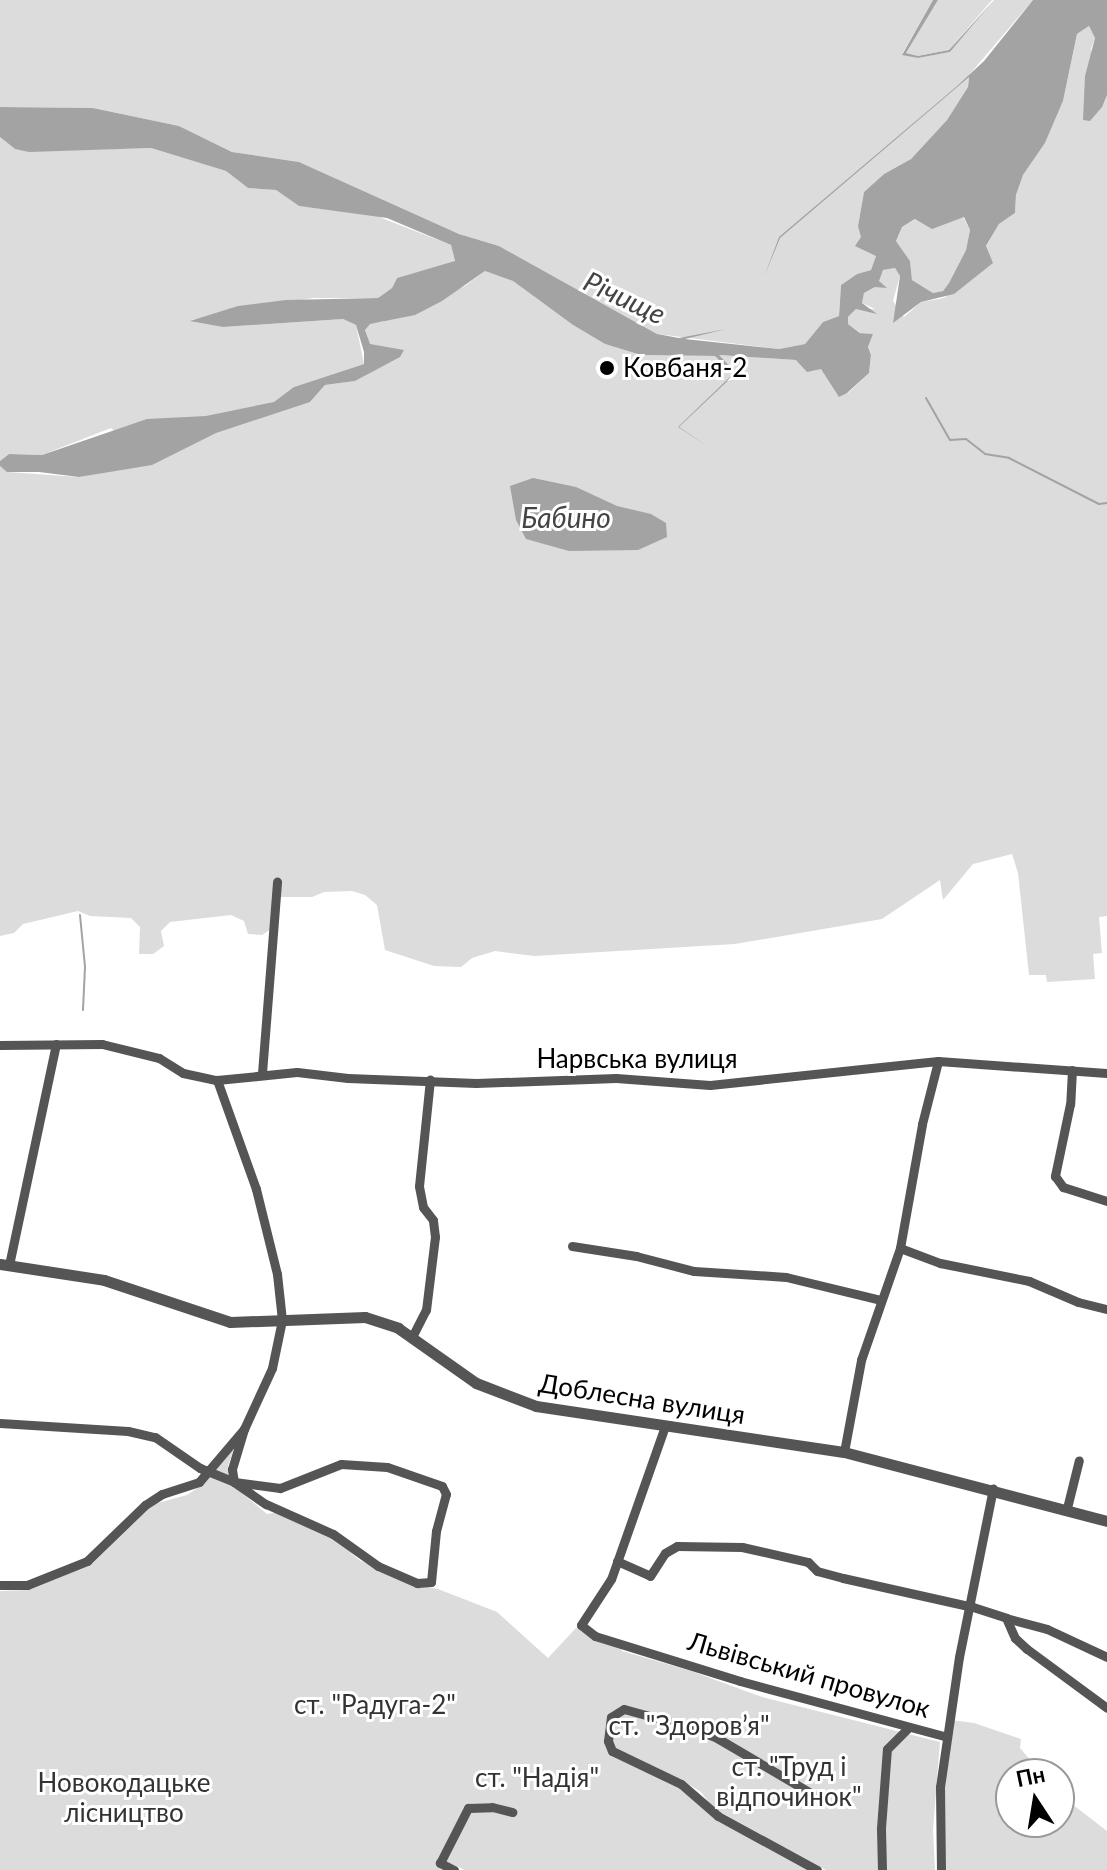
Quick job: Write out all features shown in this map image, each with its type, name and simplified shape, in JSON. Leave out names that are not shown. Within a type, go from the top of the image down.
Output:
[{"type":"street","points":[[262,1073],[277,882]]},
{"type":"street","name":"Нарвська вулиця","points":[[0,1045],[79,1042],[130,1049],[159,1058],[183,1073],[217,1080],[262,1073],[491,1083],[616,1078],[710,1085],[938,1061],[1107,1073]]},
{"type":"street","points":[[5,1265],[56,1044]]},
{"type":"street","points":[[844,1452],[861,1360],[900,1248],[922,1124],[938,1061]]},
{"type":"street","points":[[1072,1070],[1070,1104],[1055,1176],[1063,1187],[1107,1201]]},
{"type":"street","points":[[217,1080],[256,1189],[277,1274],[282,1320],[272,1368],[244,1429],[232,1469],[234,1482]]},
{"type":"street","points":[[412,1337],[426,1310],[435,1237],[433,1220],[423,1207],[419,1186],[430,1080]]},
{"type":"street","points":[[572,1246],[636,1256],[694,1271],[786,1277],[880,1300]]},
{"type":"street","points":[[900,1248],[940,1263],[1029,1281],[1078,1302],[1107,1309]]},
{"type":"street","name":"Доблесна вулиця","points":[[5,1265],[104,1280],[230,1322],[365,1317],[398,1328],[451,1367],[515,1399],[570,1413],[844,1452],[993,1488],[1107,1521]]},
{"type":"street","points":[[0,1423],[145,1434],[166,1442],[207,1471],[234,1482],[266,1504],[333,1534],[378,1566],[417,1583],[428,1585],[431,1582],[436,1531],[446,1494],[438,1483],[387,1467],[341,1464],[280,1488],[234,1482]]},
{"type":"street","points":[[665,1426],[617,1561],[650,1576],[669,1549],[742,1547],[808,1562],[817,1571],[1047,1629],[1107,1657]]},
{"type":"street","points":[[0,1585],[27,1585],[87,1561],[145,1505],[162,1494],[193,1487],[244,1429]]},
{"type":"street","points":[[1067,1508],[1079,1460]]},
{"type":"street","name":"Львівський провулок","points":[[617,1561],[600,1598],[581,1625],[595,1636],[740,1681],[947,1737],[993,1488]]},
{"type":"street","points":[[1006,1618],[1021,1644],[1107,1708]]},
{"type":"street","points":[[817,1870],[718,1816],[681,1784],[612,1751],[608,1741],[611,1717],[624,1709],[717,1738],[826,1802]]},
{"type":"street","points":[[882,1870],[881,1828],[887,1749],[909,1727]]},
{"type":"street","points":[[941,1870],[940,1787],[947,1737]]},
{"type":"street","points":[[454,1870],[439,1866],[468,1808],[512,1812]]},
{"type":"green space","points":[[0,0],[933,0],[902,54],[918,58],[950,52],[994,0],[1033,0],[969,75],[968,87],[947,120],[911,159],[884,174],[864,192],[858,226],[876,256],[871,270],[857,274],[841,285],[839,316],[823,322],[805,344],[779,349],[657,334],[499,246],[459,234],[299,162],[232,152],[179,126],[93,108],[0,107]]},
{"type":"green space","points":[[938,0],[992,0],[949,50],[918,56],[906,53]]},
{"type":"green space","points":[[1089,26],[1095,38],[1091,49],[1101,107],[1107,95],[1107,916],[1099,917],[1102,953],[1093,954],[1095,979],[1047,982],[1046,975],[1029,975],[1018,873],[1012,854],[973,864],[943,900],[940,880],[882,919],[735,944],[534,956],[495,951],[472,958],[461,967],[434,966],[385,950],[377,905],[365,895],[352,891],[324,892],[312,897],[278,897],[273,928],[262,935],[248,934],[244,921],[231,915],[170,922],[161,931],[164,946],[153,954],[139,954],[140,927],[131,918],[90,916],[78,911],[23,924],[14,933],[0,936],[0,466],[8,472],[79,477],[150,464],[111,428],[42,455],[9,454],[0,461],[0,137],[15,149],[151,148],[226,171],[248,188],[276,190],[299,206],[374,215],[451,245],[455,262],[397,278],[392,288],[378,298],[313,298],[192,320],[223,327],[343,319],[356,325],[364,364],[294,387],[310,402],[325,385],[355,381],[376,369],[365,329],[370,323],[382,322],[465,286],[485,271],[513,281],[573,325],[605,344],[641,355],[715,356],[734,375],[718,355],[796,360],[821,369],[848,393],[869,373],[871,355],[868,347],[873,334],[861,333],[848,324],[848,317],[856,309],[875,309],[862,303],[864,293],[875,287],[883,270],[895,268],[900,276],[893,301],[904,317],[921,302],[944,298],[992,263],[986,247],[999,224],[1015,213],[1016,195],[1023,175],[1045,143],[1063,101],[1077,34]]},
{"type":"green space","points":[[963,217],[970,230],[966,250],[943,291],[933,293],[912,280],[910,261],[896,241],[902,227],[916,219],[932,228]]},
{"type":"green space","points":[[228,1449],[233,1451],[228,1466],[231,1484],[267,1514],[279,1512],[304,1521],[332,1536],[359,1560],[416,1585],[438,1589],[497,1612],[548,1658],[576,1628],[619,1644],[622,1651],[691,1671],[762,1697],[940,1742],[933,1830],[935,1870],[826,1870],[713,1808],[701,1792],[678,1778],[677,1785],[709,1812],[812,1870],[465,1870],[445,1861],[443,1866],[450,1870],[0,1870],[0,1591],[28,1590],[88,1564],[150,1505],[187,1495],[202,1485]]},
{"type":"green space","points":[[951,1720],[974,1723],[1021,1739],[1020,1748],[1028,1758],[995,1758],[995,1838],[1075,1838],[1075,1806],[1107,1831],[1107,1870],[944,1870],[941,1835]]},
{"type":"water","points":[[933,0],[938,0],[906,53],[918,56],[949,50],[994,0],[950,52],[918,58],[902,55]]},
{"type":"water","points":[[1033,0],[1107,0],[1107,95],[1102,107],[1090,121],[1083,120],[1085,76],[1095,38],[1089,26],[1077,34],[1063,101],[1045,143],[1023,175],[1016,195],[1015,213],[999,224],[986,246],[993,263],[954,294],[921,302],[893,323],[900,276],[895,268],[883,270],[879,281],[887,288],[875,287],[864,293],[862,303],[877,314],[856,309],[848,317],[848,324],[860,333],[873,334],[868,347],[871,355],[869,373],[839,397],[821,369],[807,372],[796,360],[719,355],[736,373],[679,427],[709,447],[678,427],[733,374],[715,356],[641,355],[605,344],[573,325],[513,281],[485,271],[442,301],[415,315],[370,324],[365,330],[370,344],[404,350],[400,357],[355,381],[325,385],[310,402],[216,433],[152,465],[79,477],[7,472],[0,466],[0,461],[9,454],[42,455],[147,419],[206,416],[274,402],[294,387],[364,364],[364,352],[356,325],[343,319],[223,327],[190,321],[238,306],[286,300],[378,298],[392,288],[397,278],[455,261],[451,245],[387,218],[299,206],[276,190],[248,188],[226,171],[151,148],[29,152],[15,149],[0,137],[0,107],[93,108],[179,126],[232,152],[299,162],[459,234],[499,246],[657,334],[679,338],[726,329],[685,339],[779,349],[805,344],[823,322],[839,316],[841,285],[857,274],[871,270],[876,256],[855,246],[861,237],[858,226],[864,192],[884,174],[911,159],[947,120],[968,87],[969,77],[780,238],[764,277],[779,237],[984,61]],"holes":[[[964,217],[970,230],[966,250],[943,291],[933,293],[912,280],[910,261],[896,241],[902,227],[915,219],[932,229]]]},
{"type":"water","name":"Бабино","points":[[533,478],[576,487],[617,506],[651,514],[666,523],[667,537],[638,550],[569,551],[526,539],[516,520],[510,486]]},
{"type":"waterway","points":[[926,398],[950,440],[966,439],[985,454],[1009,458],[1099,504],[1107,503]]},
{"type":"waterway","points":[[80,915],[85,967],[83,1010]]},
{"type":"place","name":"Ковбаня-2","points":[[607,368]]},
{"type":"water label","name":"Річище","points":[[625,297]]},
{"type":"park label","name":"ст. \"Радуга-2\"","points":[[375,1705]]},
{"type":"park label","name":"ст. \"Здоров’я\"","points":[[689,1726]]},
{"type":"park label","name":"ст. \"Надія\"","points":[[537,1778]]},
{"type":"park label","name":"ст. \"Труд і відпочинок\"","points":[[789,1782]]},
{"type":"park label","name":"Новокодацьке лісництво","points":[[124,1798]]}]
